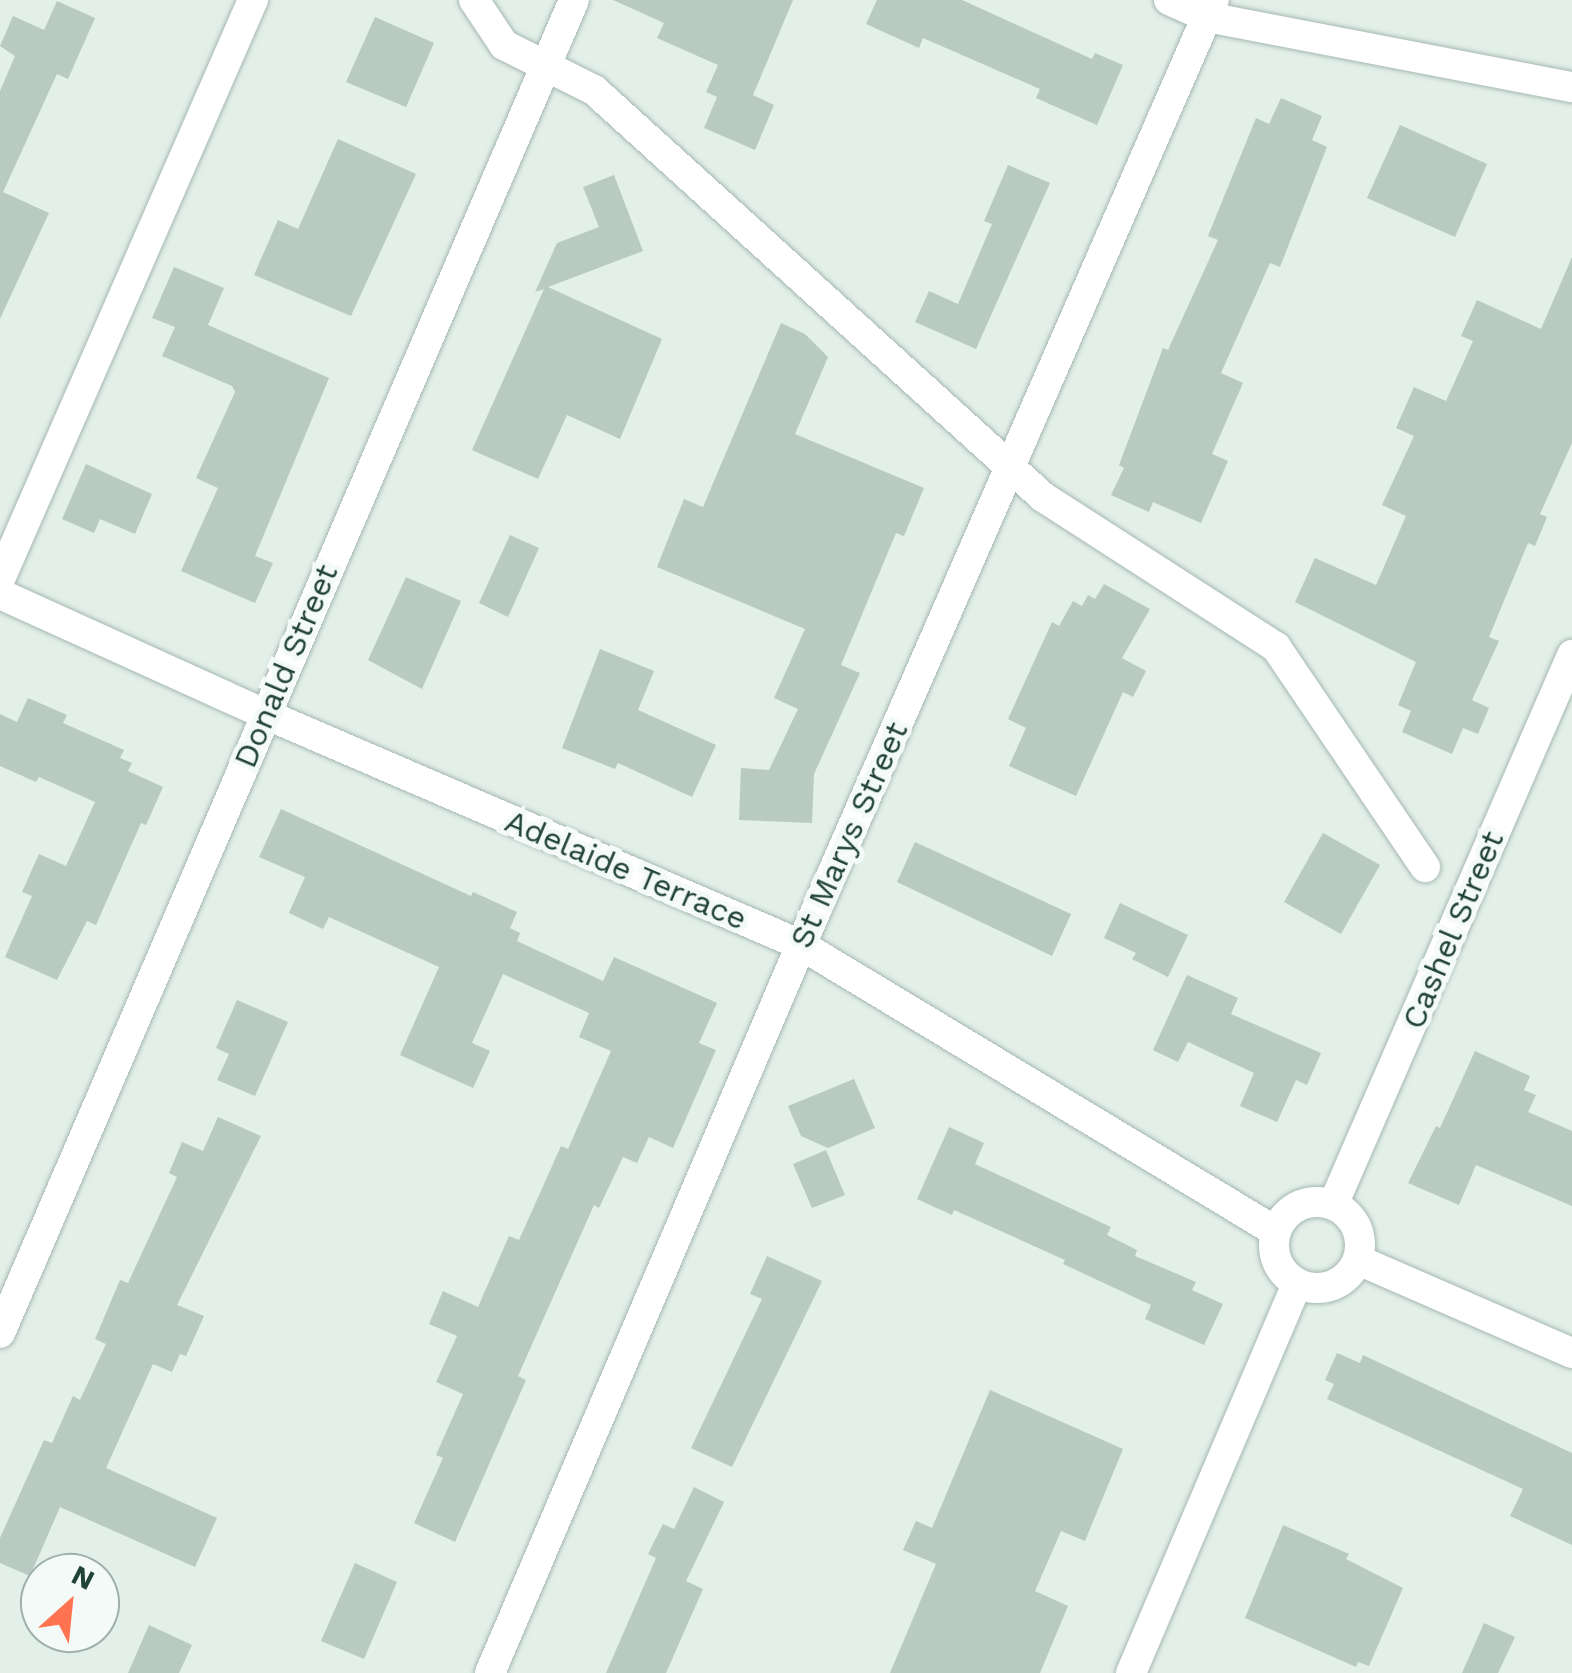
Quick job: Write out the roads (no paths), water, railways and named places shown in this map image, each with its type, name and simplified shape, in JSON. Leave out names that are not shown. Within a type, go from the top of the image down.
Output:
[{"type":"street","points":[[0,579],[253,0]]},
{"type":"street","points":[[474,0],[504,45],[594,90],[1008,470],[1043,498],[1276,647],[1426,868]]},
{"type":"street","name":"Donald Street","points":[[0,1333],[574,0]]},
{"type":"street","points":[[1169,0],[1572,87]]},
{"type":"street","name":"St Marys Street","points":[[490,1673],[801,945],[1211,8]]},
{"type":"street","name":"Adelaide Terrace","points":[[0,594],[265,714],[801,945],[1275,1231]]},
{"type":"street","name":"Cashel Street","points":[[1333,1204],[1572,655]]},
{"type":"street","points":[[1308,1202],[1333,1204],[1348,1215],[1360,1238],[1358,1260],[1346,1277],[1325,1288],[1297,1284],[1282,1272],[1273,1252],[1275,1231],[1286,1214],[1308,1202]]},
{"type":"street","points":[[1358,1260],[1572,1353]]},
{"type":"street","points":[[1131,1673],[1297,1284]]}]
